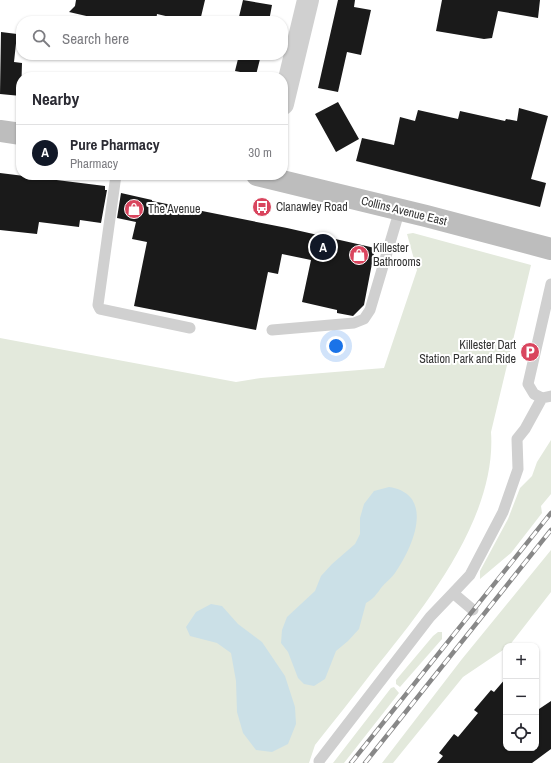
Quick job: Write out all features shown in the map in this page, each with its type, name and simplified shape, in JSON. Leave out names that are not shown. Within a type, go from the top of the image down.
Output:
[{"type":"main road","points":[[0,131],[16,133]]},
{"type":"main road","name":"Collins Avenue East","points":[[280,180],[400,209],[551,249]]},
{"type":"street","points":[[288,83],[308,0]]},
{"type":"lane","points":[[115,180],[98,305],[100,309],[190,328]]},
{"type":"lane","points":[[272,330],[354,323],[364,319],[370,310],[400,209]]},
{"type":"lane","points":[[319,761],[430,617],[470,575],[503,512],[518,469],[517,439],[546,397],[534,394],[528,384],[551,284]]},
{"type":"lane","points":[[453,594],[473,610]]},
{"type":"shaded area","points":[[413,233],[531,265],[491,432],[490,464],[482,497],[470,529],[453,560],[414,619],[315,745],[309,763],[0,763],[0,338],[236,382],[261,378],[384,368],[417,270],[407,234]]},
{"type":"shaded area","points":[[551,440],[551,494],[541,506],[542,513],[511,553],[480,579],[480,571],[508,519],[520,488],[532,476],[537,462]]},
{"type":"shaded area","points":[[551,550],[551,592],[511,643],[503,643],[503,650],[463,677],[393,763],[382,763],[462,659]]},
{"type":"shaded area","points":[[438,632],[442,632],[442,639],[400,687],[396,684],[396,680]]},
{"type":"shaded area","points":[[394,687],[399,693],[344,763],[333,763],[391,688]]},
{"type":"water","points":[[389,487],[403,492],[412,500],[416,510],[416,523],[408,550],[393,575],[373,598],[366,603],[359,629],[336,651],[325,679],[314,686],[304,684],[298,678],[288,652],[281,643],[282,630],[287,617],[315,591],[321,576],[332,564],[355,544],[360,534],[360,518],[364,504],[374,491]]},
{"type":"water","points":[[211,604],[222,606],[238,624],[262,642],[285,676],[295,707],[296,724],[288,744],[272,752],[256,750],[243,733],[237,712],[236,681],[231,653],[217,643],[190,636],[186,627],[196,612]]},
{"type":"building","points":[[76,0],[205,0],[201,16],[166,16],[157,14],[157,16],[86,16],[69,12],[75,6]]},
{"type":"building","points":[[243,0],[272,5],[270,16],[239,16]]},
{"type":"building","points":[[338,0],[355,0],[354,7],[371,10],[361,55],[347,52],[338,92],[318,88]]},
{"type":"building","points":[[442,0],[540,0],[538,18],[498,11],[492,38],[484,39],[436,31]]},
{"type":"building","points":[[1,32],[16,34],[14,62],[22,63],[22,72],[16,72],[16,96],[0,94]]},
{"type":"building","points":[[238,60],[260,60],[257,72],[235,71]]},
{"type":"building","points":[[338,102],[359,139],[336,152],[315,114]]},
{"type":"building","points":[[519,108],[548,116],[531,179],[546,183],[540,207],[356,161],[362,138],[394,145],[400,117],[415,121],[418,110],[458,119],[460,111],[505,121],[506,119],[517,121]]},
{"type":"building","points":[[0,173],[16,175],[16,180],[57,180],[105,186],[105,190],[107,190],[101,223],[80,220],[79,227],[39,222],[37,234],[0,230]]},
{"type":"building","points":[[121,193],[152,201],[287,228],[375,248],[364,305],[353,316],[337,313],[337,310],[302,302],[311,260],[282,254],[278,274],[268,272],[256,330],[134,306],[147,242],[132,239],[136,222],[117,218]]},
{"type":"building","points":[[503,682],[503,751],[539,751],[539,709],[551,701],[551,749],[532,763],[437,763],[443,756],[439,753],[454,734],[458,737],[478,713],[474,710],[491,690],[494,692]]},
{"type":"railway","points":[[351,763],[551,513]]},
{"type":"railway","points":[[365,763],[551,530]]},
{"type":"place","name":"Clanawley Road","points":[[262,207]]},
{"type":"place","name":"The Avenue","points":[[134,209]]},
{"type":"place","name":"Pure Pharmacy","points":[[323,247]]},
{"type":"place","name":"Killester Bathrooms","points":[[359,255]]},
{"type":"place","name":"Killester Dart Station Park and Ride","points":[[530,352]]}]
